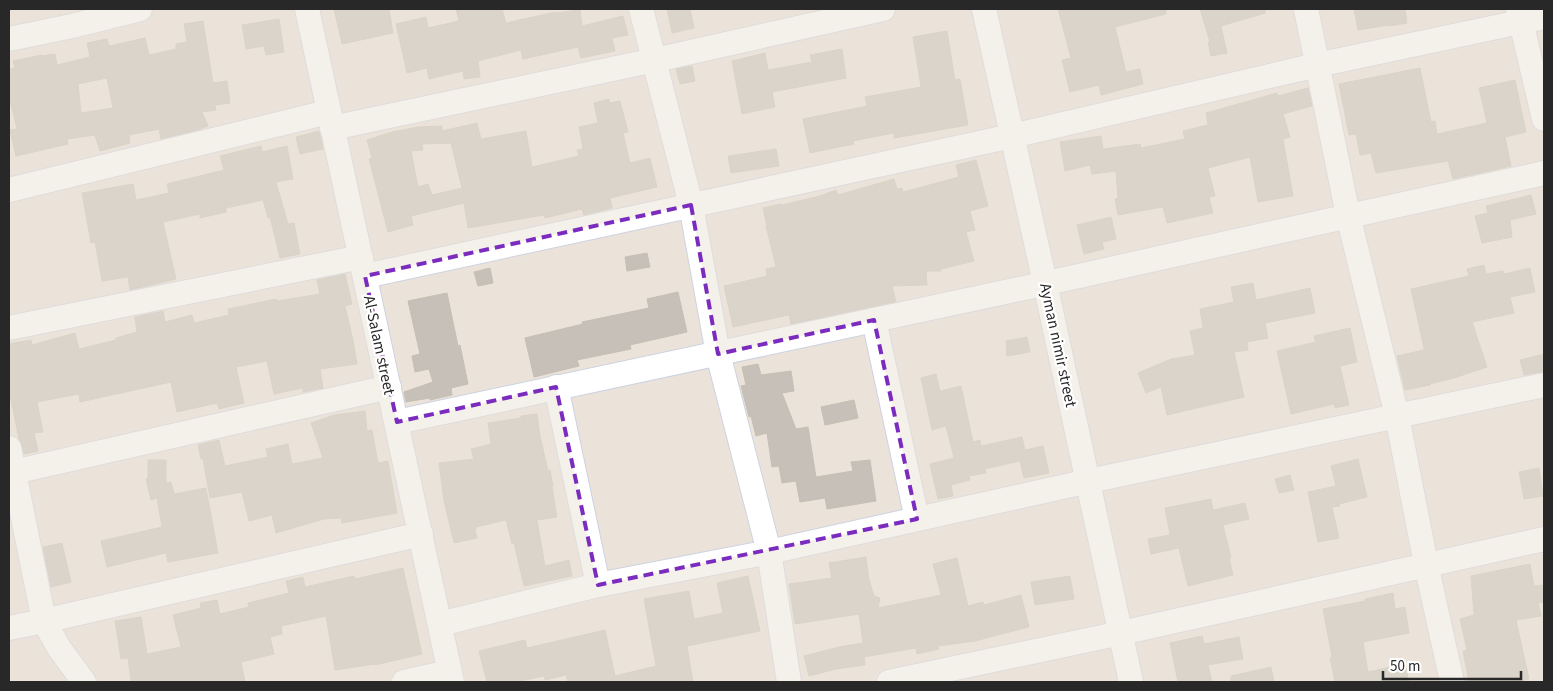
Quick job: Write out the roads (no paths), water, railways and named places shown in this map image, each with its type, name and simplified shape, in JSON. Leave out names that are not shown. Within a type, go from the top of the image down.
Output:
[{"type":"street","name":"Al-Salam street","points":[[307,9],[451,677]]},
{"type":"street","points":[[641,9],[691,205],[718,354],[768,552],[789,682]]},
{"type":"street","points":[[9,190],[330,120],[655,60],[883,9]]},
{"type":"street","name":"Ayman nimir street","points":[[984,9],[1089,481],[1131,682]]},
{"type":"street","points":[[1306,9],[1348,215],[1397,416],[1426,564],[1452,682]]},
{"type":"street","points":[[9,39],[72,26],[133,10]]},
{"type":"street","points":[[1519,16],[1544,119]]},
{"type":"street","points":[[9,328],[362,267],[691,205],[1012,136],[1519,16],[1544,17]]},
{"type":"street","points":[[396,422],[718,354],[1544,173]]},
{"type":"street","points":[[874,320],[917,519]]},
{"type":"street","points":[[440,624],[598,585],[768,552],[1089,481],[1544,385]]},
{"type":"street","points":[[11,473],[256,419],[389,387]]},
{"type":"street","points":[[556,387],[598,585]]},
{"type":"street","points":[[9,448],[11,473],[44,621],[59,648],[84,682]]},
{"type":"street","points":[[9,628],[421,534]]},
{"type":"street","points":[[889,682],[1121,633],[1544,539]]},
{"type":"street","points":[[404,682],[451,677]]}]
